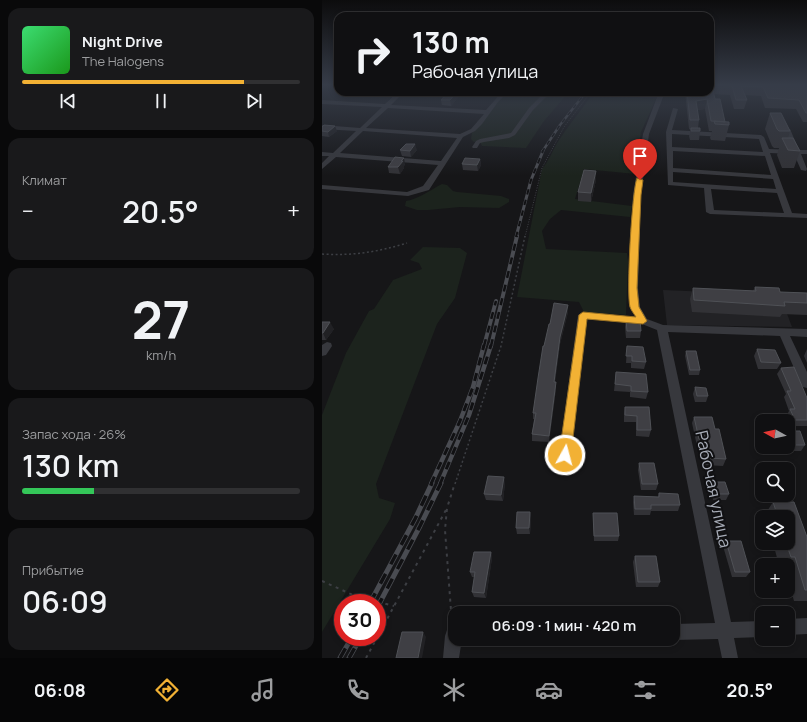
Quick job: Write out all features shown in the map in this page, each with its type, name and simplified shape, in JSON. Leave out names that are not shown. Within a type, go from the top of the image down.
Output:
[{"type":"street","points":[[322,167],[377,115]]},
{"type":"street","points":[[322,187],[408,194],[426,188],[461,136],[473,130],[485,115]]},
{"type":"street","points":[[475,147],[478,142],[482,140],[509,136],[516,132],[527,115]]},
{"type":"street","points":[[643,321],[635,307],[633,288],[637,195],[646,134],[653,115]]},
{"type":"street","points":[[675,115],[670,132],[670,184],[780,191]]},
{"type":"street","points":[[322,127],[461,136]]},
{"type":"street","points":[[788,130],[796,152],[804,166]]},
{"type":"street","points":[[670,132],[760,137],[789,215]]},
{"type":"street","points":[[670,150],[807,152]]},
{"type":"street","points":[[322,154],[442,163]]},
{"type":"street","points":[[670,170],[775,177]]},
{"type":"street","points":[[707,186],[710,212],[807,216]]},
{"type":"street","points":[[565,455],[583,315],[643,321],[662,328],[807,333]]},
{"type":"street","name":"Рабочая улица","points":[[662,328],[730,658]]},
{"type":"street","points":[[783,332],[807,384]]},
{"type":"street","points":[[795,627],[807,626]]},
{"type":"street","points":[[680,632],[755,629]]},
{"type":"street","points":[[450,658],[452,646]]},
{"type":"path","points":[[366,658],[447,508],[501,346],[520,257],[542,168],[552,146],[573,115]]},
{"type":"path","points":[[322,254],[358,255],[407,243]]},
{"type":"path","points":[[447,508],[445,530],[451,606]]},
{"type":"path","points":[[322,581],[353,595],[394,606]]},
{"type":"shaded area","points":[[487,115],[549,115],[526,148],[482,146],[480,142],[482,140],[474,142],[471,139],[472,133]]},
{"type":"shaded area","points":[[577,115],[649,115],[641,132],[636,174],[584,169],[575,199],[632,206],[630,217],[561,210],[550,219],[542,231],[546,249],[627,253],[626,315],[584,312],[579,302],[517,297],[542,169],[563,134]]},
{"type":"shaded area","points":[[442,184],[447,185],[453,191],[501,196],[509,199],[509,202],[499,208],[460,207],[417,210],[405,206],[406,201],[420,196]]},
{"type":"shaded area","points":[[423,247],[460,248],[467,253],[455,298],[437,324],[376,484],[379,498],[395,503],[390,519],[345,594],[334,594],[334,612],[322,632],[322,415],[346,353],[369,311],[374,309],[393,280],[422,269],[419,263],[410,260]]},
{"type":"shaded area","points":[[663,290],[780,295],[792,327],[667,325]]},
{"type":"building","points":[[689,115],[698,115],[699,120],[690,120]]},
{"type":"building","points":[[710,115],[723,115],[725,122],[711,121]]},
{"type":"building","points":[[771,115],[782,115],[790,131],[779,131]]},
{"type":"building","points":[[714,121],[729,122],[729,125],[715,124]]},
{"type":"building","points":[[324,125],[335,126],[328,132],[322,131],[322,127]]},
{"type":"building","points":[[691,128],[700,128],[700,131],[691,131]]},
{"type":"building","points":[[782,138],[793,138],[800,151],[788,150]]},
{"type":"building","points":[[406,144],[415,144],[410,151],[400,150]]},
{"type":"building","points":[[395,157],[404,158],[398,167],[388,167]]},
{"type":"building","points":[[465,158],[480,159],[477,165],[462,164]]},
{"type":"building","points":[[584,170],[596,171],[591,193],[578,192]]},
{"type":"building","points":[[755,287],[779,288],[780,292],[807,293],[807,303],[784,302],[785,306],[694,300],[693,288],[756,291]]},
{"type":"building","points":[[554,303],[568,305],[560,337],[549,436],[532,434],[536,413],[533,413],[543,346],[550,324]]},
{"type":"building","points":[[626,320],[640,320],[641,331],[627,331]]},
{"type":"building","points":[[322,322],[330,322],[323,333],[322,333]]},
{"type":"building","points":[[627,346],[643,347],[646,362],[632,361],[632,356],[626,356]]},
{"type":"building","points":[[757,349],[775,350],[781,363],[761,362]]},
{"type":"building","points":[[686,351],[696,351],[700,370],[690,370]]},
{"type":"building","points":[[794,367],[807,398],[807,420],[795,420],[795,414],[792,414],[790,409],[795,409],[787,391],[791,391],[781,368]]},
{"type":"building","points":[[616,372],[646,374],[648,392],[631,391],[631,386],[615,384]]},
{"type":"building","points":[[695,387],[706,388],[708,396],[697,396]]},
{"type":"building","points":[[625,407],[649,407],[651,430],[637,430],[637,416],[625,415]]},
{"type":"building","points":[[694,417],[712,417],[715,429],[719,429],[726,459],[708,458],[704,440],[699,439]]},
{"type":"building","points":[[795,431],[800,431],[805,445],[795,445]]},
{"type":"building","points":[[639,463],[654,463],[658,484],[642,484]]},
{"type":"building","points":[[488,476],[504,477],[501,495],[484,494]]},
{"type":"building","points":[[714,482],[725,482],[729,494],[716,494]]},
{"type":"building","points":[[659,493],[678,494],[680,505],[651,505],[651,509],[635,509],[634,496],[659,497]]},
{"type":"building","points":[[773,502],[794,502],[807,537],[807,590],[805,590],[795,557],[791,557],[788,550],[795,550],[795,510],[776,510]]},
{"type":"building","points":[[517,512],[530,512],[529,528],[516,528]]},
{"type":"building","points":[[593,513],[617,513],[619,536],[594,536]]},
{"type":"building","points":[[726,541],[741,541],[750,572],[735,572]]},
{"type":"building","points":[[474,552],[491,552],[484,593],[472,592],[475,572],[470,572]]},
{"type":"building","points":[[635,556],[656,556],[660,582],[638,582]]},
{"type":"building","points":[[402,632],[423,632],[418,658],[396,658]]},
{"type":"railway","points":[[542,152],[568,115]]},
{"type":"railway","points":[[516,237],[531,180],[543,151]]},
{"type":"railway","points":[[491,346],[517,236]]},
{"type":"railway","points":[[484,346],[496,301]]},
{"type":"railway","points":[[431,484],[460,421],[473,387],[484,345]]},
{"type":"railway","points":[[440,484],[469,415],[491,345]]},
{"type":"railway","points":[[375,594],[415,519],[432,483]]},
{"type":"railway","points":[[384,594],[441,483]]},
{"type":"railway","points":[[340,658],[347,646]]},
{"type":"railway","points":[[349,658],[356,646]]},
{"type":"route","points":[[565,455],[583,315],[643,321],[635,307],[633,288],[637,195],[640,180]]}]
